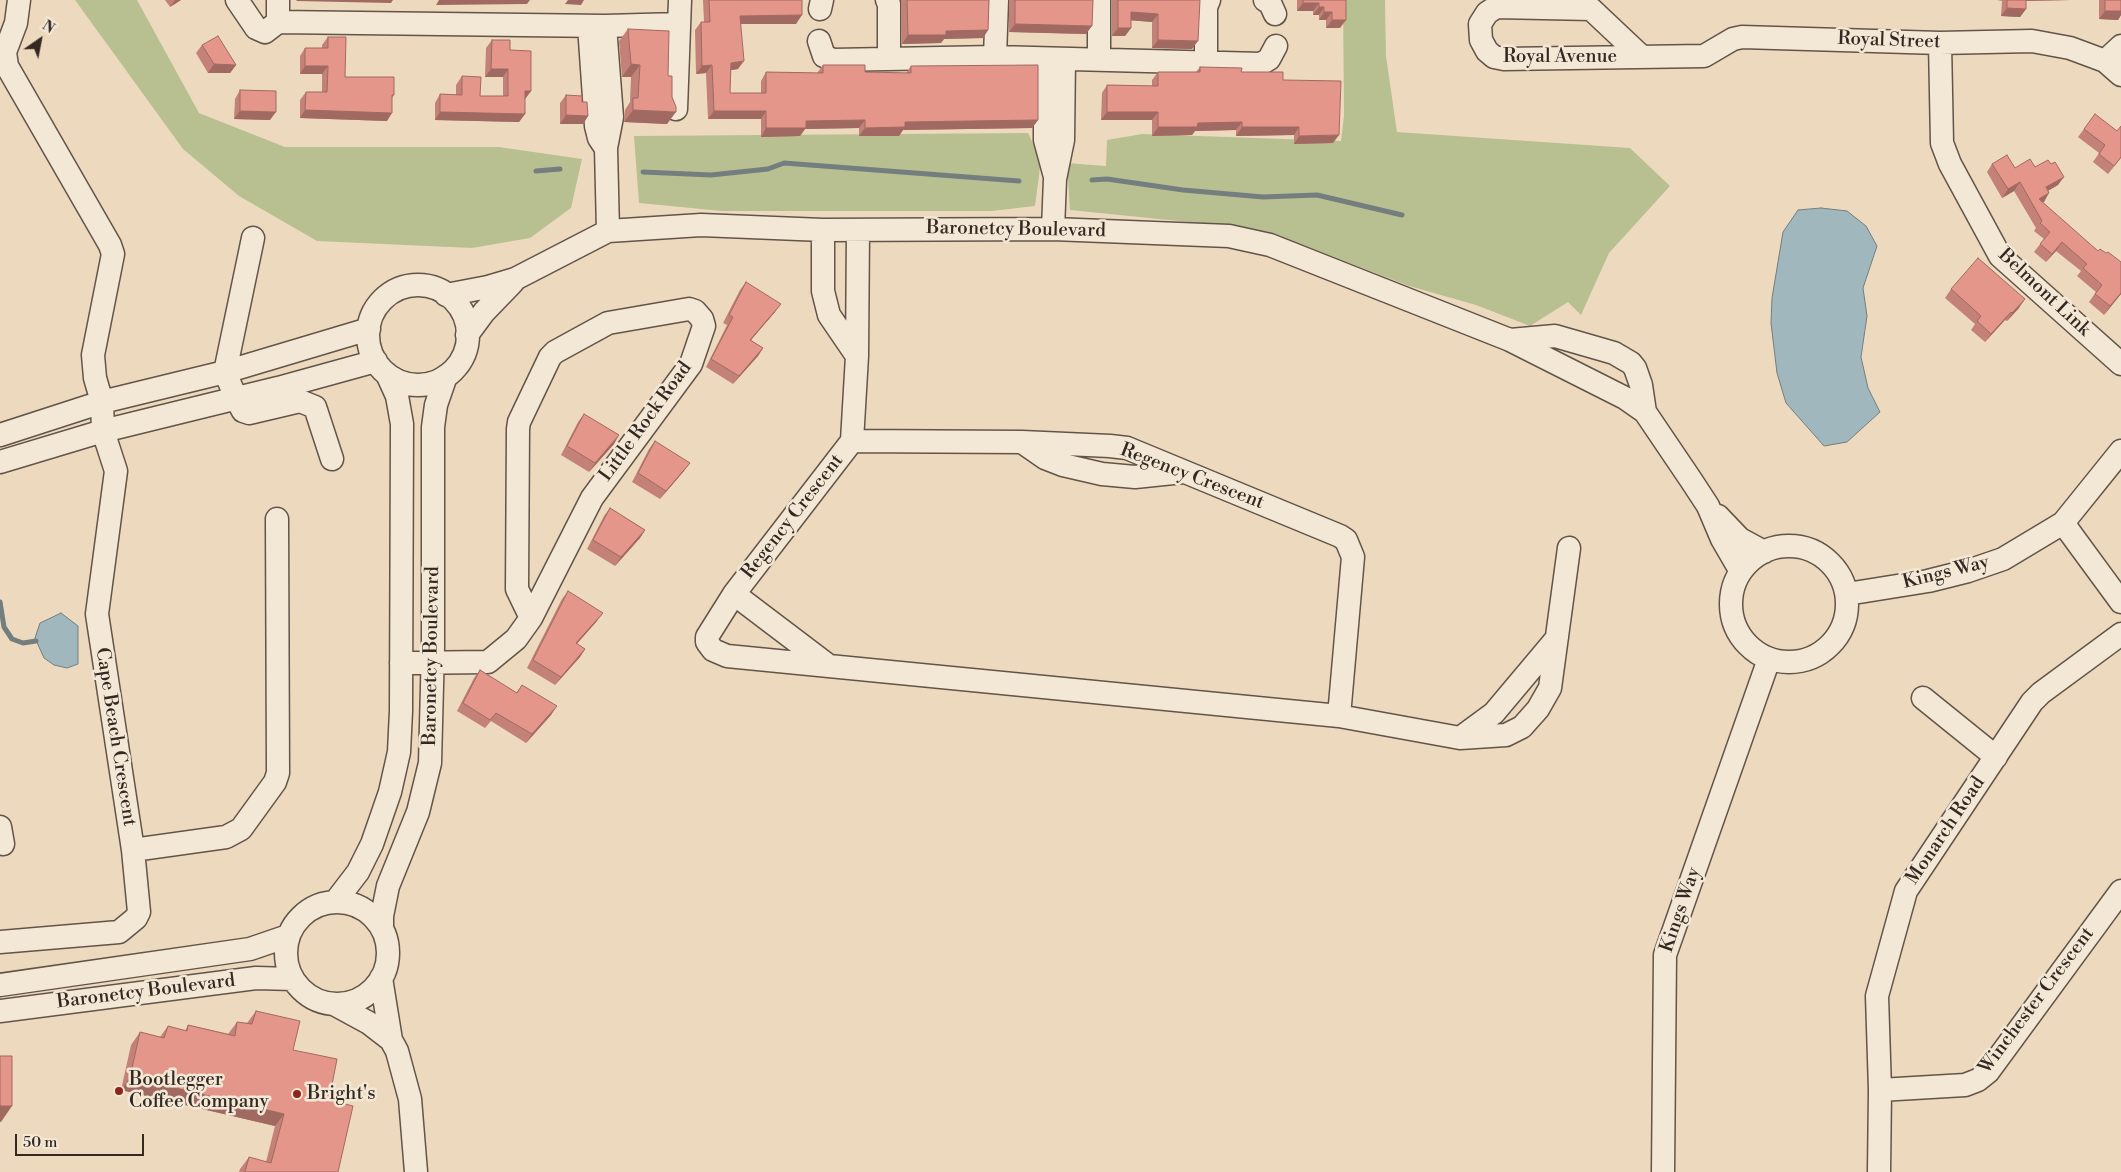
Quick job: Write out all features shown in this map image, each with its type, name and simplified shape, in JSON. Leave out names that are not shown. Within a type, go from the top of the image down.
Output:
[{"type":"street","name":"Cape Beach Crescent","points":[[0,942],[119,932],[129,925],[139,912],[133,850],[97,614],[116,472],[95,378],[93,355],[113,254],[110,245],[7,66],[5,52],[16,22],[19,0]]},
{"type":"street","points":[[238,0],[248,17],[260,31],[268,31],[278,11],[597,26],[679,24]]},
{"type":"street","points":[[676,109],[680,0]]},
{"type":"street","points":[[887,0],[889,4],[889,57]]},
{"type":"street","points":[[995,57],[997,0]]},
{"type":"street","points":[[1099,0],[1099,59]]},
{"type":"street","points":[[1206,62],[1206,7],[1209,0]]},
{"type":"street","name":"Royal Avenue","points":[[1496,7],[1591,9],[1648,57],[1500,58],[1487,52],[1481,40],[1480,24],[1487,13],[1496,7]]},
{"type":"street","points":[[597,26],[590,61],[596,126],[599,138],[606,148],[608,231]]},
{"type":"street","name":"Royal Street","points":[[1648,57],[1704,56],[1733,39],[1742,37],[1940,43],[2032,41],[2070,48],[2113,68]]},
{"type":"street","points":[[819,41],[824,56],[828,59],[995,57],[1261,64],[1270,59],[1276,46]]},
{"type":"street","name":"Belmont Link","points":[[1940,43],[1942,143],[1950,164],[2000,256],[2121,364]]},
{"type":"street","points":[[2113,68],[2121,46]]},
{"type":"street","points":[[1053,229],[1056,179],[1045,140],[1055,59]]},
{"type":"street","name":"Baronetcy Boulevard","points":[[446,294],[488,287],[516,279],[608,231],[701,225],[823,230],[1053,229],[1229,236],[1270,246],[1510,340],[1601,385],[1645,412]]},
{"type":"street","points":[[823,230],[823,291],[829,315],[857,347]]},
{"type":"street","points":[[852,230],[847,310],[857,347]]},
{"type":"street","points":[[253,238],[225,372],[243,411],[249,413],[300,402],[311,404],[318,411],[332,459]]},
{"type":"street","name":"Baronetcy Boulevard","points":[[467,335],[491,303],[516,279]]},
{"type":"street","points":[[417,285],[432,288],[446,294],[460,310],[467,335],[462,358],[446,376],[434,382],[416,385],[399,381],[382,368],[369,343],[369,329],[378,305],[398,290],[417,285]]},
{"type":"street","name":"Little Rock Road","points":[[400,655],[433,655],[488,648],[501,654],[516,639],[531,618],[592,498],[691,364],[704,326],[695,311],[689,309],[608,323],[555,352],[550,357],[519,422],[518,429],[517,589],[531,618]]},
{"type":"street","points":[[0,462],[103,416],[225,372],[369,329]]},
{"type":"street","name":"Baronetcy Boulevard","points":[[1510,340],[1539,338],[1639,376],[1645,412],[1708,506],[1740,539],[1764,552]]},
{"type":"street","name":"Regency Crescent","points":[[857,347],[852,441],[734,594],[707,637],[707,642],[713,650],[727,656],[830,667],[1339,716],[1460,738],[1506,735],[1522,727],[1550,688],[1569,548]]},
{"type":"street","points":[[0,435],[103,416],[236,398],[382,368]]},
{"type":"street","name":"Baronetcy Boulevard","points":[[335,902],[349,884],[364,859],[385,809],[394,777],[400,741],[402,424],[396,396],[382,368]]},
{"type":"street","name":"Baronetcy Boulevard","points":[[382,929],[383,906],[388,886],[418,812],[428,772],[433,655],[433,426],[436,405],[446,376]]},
{"type":"street","name":"Regency Crescent","points":[[852,441],[1022,442],[1127,448],[1340,536],[1350,547],[1353,557],[1339,716]]},
{"type":"street","name":"Kings Way","points":[[1848,594],[1928,581],[1968,571],[2003,559],[2063,523],[2121,451]]},
{"type":"street","name":"Baronetcy Boulevard","points":[[1708,506],[1722,539],[1740,570]]},
{"type":"street","points":[[133,850],[226,837],[241,829],[275,782],[278,773],[277,519]]},
{"type":"street","points":[[2063,523],[2121,602]]},
{"type":"street","points":[[1790,545],[1810,549],[1828,559],[1841,575],[1848,594],[1847,615],[1840,634],[1827,650],[1809,660],[1789,663],[1769,659],[1753,650],[1741,638],[1733,622],[1730,604],[1732,586],[1740,570],[1764,552],[1790,545]]},
{"type":"street","name":"Regency Crescent","points":[[734,594],[830,667]]},
{"type":"street","name":"Monarch Road","points":[[1879,1172],[1880,1090],[1877,996],[1906,891],[1917,871],[1996,757],[2025,711],[2041,693],[2121,634]]},
{"type":"street","points":[[1460,738],[1494,713],[1557,638]]},
{"type":"street","name":"Kings Way","points":[[1663,1172],[1665,955],[1769,659]]},
{"type":"street","points":[[1923,698],[1996,757]]},
{"type":"street","name":"Winchester Crescent","points":[[1880,1090],[1965,1085],[1978,1080],[1988,1072],[2108,906],[2121,892]]},
{"type":"street","points":[[335,902],[349,903],[374,917],[382,929],[388,954],[381,978],[373,989],[361,998],[348,1003],[334,1004],[320,1001],[308,995],[293,979],[286,958],[288,936],[296,921],[308,910],[318,905],[335,902]]},
{"type":"street","name":"Baronetcy Boulevard","points":[[0,984],[250,949],[288,936]]},
{"type":"street","name":"Baronetcy Boulevard","points":[[0,1011],[256,978],[293,979]]},
{"type":"street","points":[[381,978],[391,1040],[397,1051],[410,1099],[416,1172]]},
{"type":"street","points":[[334,1004],[369,1023],[391,1040]]},
{"type":"green space","points":[[75,0],[137,0],[199,113],[285,147],[499,147],[582,159],[571,208],[530,238],[472,248],[317,241],[239,196],[183,149]]},
{"type":"green space","points":[[1343,0],[1385,0],[1386,56],[1397,132],[1630,148],[1670,186],[1609,253],[1581,315],[1568,302],[1530,326],[1476,305],[1409,286],[1298,243],[1237,227],[1070,210],[1067,163],[1106,166],[1107,140],[1142,134],[1341,141],[1344,116]]},
{"type":"green space","points":[[1028,133],[1041,160],[1035,206],[992,211],[722,211],[639,203],[634,136]]},
{"type":"water","points":[[1821,208],[1847,211],[1866,226],[1877,246],[1863,288],[1867,316],[1861,357],[1868,388],[1880,412],[1847,442],[1824,446],[1786,403],[1777,373],[1771,323],[1772,298],[1783,232],[1798,210]]},
{"type":"water","points":[[61,613],[78,626],[78,664],[67,668],[54,665],[44,658],[35,638],[40,623]]},
{"type":"building","points":[[709,0],[802,0],[802,15],[740,16],[744,61],[731,63],[730,93],[766,93],[766,72],[823,73],[823,65],[865,65],[865,72],[911,73],[911,66],[1038,65],[1038,120],[905,122],[905,127],[865,128],[865,120],[806,121],[806,128],[766,128],[766,111],[714,111],[712,65],[702,66],[701,22],[710,22]]},
{"type":"building","points":[[907,0],[989,0],[988,30],[946,31],[946,35],[908,35]]},
{"type":"building","points":[[1015,0],[1093,0],[1092,26],[1015,24]]},
{"type":"building","points":[[1118,0],[1200,0],[1198,41],[1158,40],[1158,14],[1131,12],[1131,28],[1118,28]]},
{"type":"building","points":[[1303,0],[1346,0],[1346,20],[1332,20],[1332,12],[1324,12],[1324,7],[1319,7],[1319,3],[1303,3]]},
{"type":"building","points":[[2007,0],[2026,0],[2026,9],[2007,8]]},
{"type":"building","points":[[2105,0],[2121,0],[2121,11],[2105,11]]},
{"type":"building","points":[[628,29],[669,31],[668,76],[672,76],[672,97],[676,112],[633,110],[633,98],[638,98],[640,65],[631,64]]},
{"type":"building","points":[[218,36],[236,65],[214,64],[202,45]]},
{"type":"building","points":[[328,37],[346,37],[345,77],[394,77],[392,113],[305,110],[306,92],[327,92],[328,66],[305,66],[305,48],[328,48]]},
{"type":"building","points":[[492,40],[510,40],[510,50],[531,51],[531,91],[525,91],[525,114],[440,112],[440,94],[462,95],[462,76],[481,77],[480,96],[508,96],[508,69],[491,69]]},
{"type":"building","points":[[1200,67],[1242,68],[1241,72],[1283,72],[1283,80],[1341,81],[1339,135],[1299,136],[1299,127],[1242,127],[1242,122],[1198,123],[1197,127],[1158,127],[1158,112],[1107,112],[1107,85],[1158,86],[1158,72],[1200,72]]},
{"type":"building","points":[[240,90],[276,91],[276,112],[240,111]]},
{"type":"building","points":[[566,95],[582,96],[582,102],[587,102],[588,116],[566,115]]},
{"type":"building","points":[[2095,114],[2117,131],[2121,126],[2121,157],[2114,166],[2099,154],[2105,145],[2084,129]]},
{"type":"building","points":[[2007,155],[2015,168],[2030,159],[2035,167],[2048,160],[2051,164],[2055,162],[2064,177],[2046,187],[2049,193],[2039,199],[2098,251],[2100,249],[2106,253],[2108,252],[2121,262],[2121,293],[2110,306],[2095,294],[2102,285],[2083,268],[2087,264],[2062,242],[2052,254],[2040,244],[2050,232],[2040,223],[2042,221],[2020,182],[2008,189],[1992,164]]},
{"type":"building","points":[[1978,258],[2025,299],[1991,334],[1977,321],[1981,316],[1951,289]]},
{"type":"building","points":[[746,282],[781,304],[750,340],[763,348],[739,376],[711,359],[733,317],[729,315]]},
{"type":"building","points":[[584,414],[619,435],[595,463],[567,446]]},
{"type":"building","points":[[655,441],[690,463],[666,491],[638,473]]},
{"type":"building","points":[[610,508],[645,530],[621,557],[593,540]]},
{"type":"building","points":[[568,591],[603,613],[576,643],[585,649],[561,677],[533,660]]},
{"type":"building","points":[[480,670],[517,693],[522,685],[557,706],[532,734],[496,713],[490,720],[463,703]]},
{"type":"building","points":[[256,1011],[300,1021],[293,1050],[337,1059],[329,1100],[353,1106],[338,1172],[245,1172],[249,1157],[271,1163],[284,1114],[130,1077],[140,1032],[164,1038],[168,1026],[187,1031],[188,1025],[235,1036],[237,1022],[252,1024]]},
{"type":"building","points":[[0,1056],[12,1056],[12,1106],[0,1106]]},
{"type":"waterway","points":[[643,172],[711,175],[768,169],[784,163],[1019,181]]},
{"type":"waterway","points":[[536,171],[560,169]]},
{"type":"waterway","points":[[1092,180],[1107,179],[1183,190],[1263,197],[1317,195],[1402,215]]},
{"type":"waterway","points":[[0,602],[4,627],[12,639],[23,643],[36,641]]},
{"type":"place","name":"Bootlegger Coffee Company","points":[[119,1091]]},
{"type":"place","name":"Bright's","points":[[297,1094]]}]
